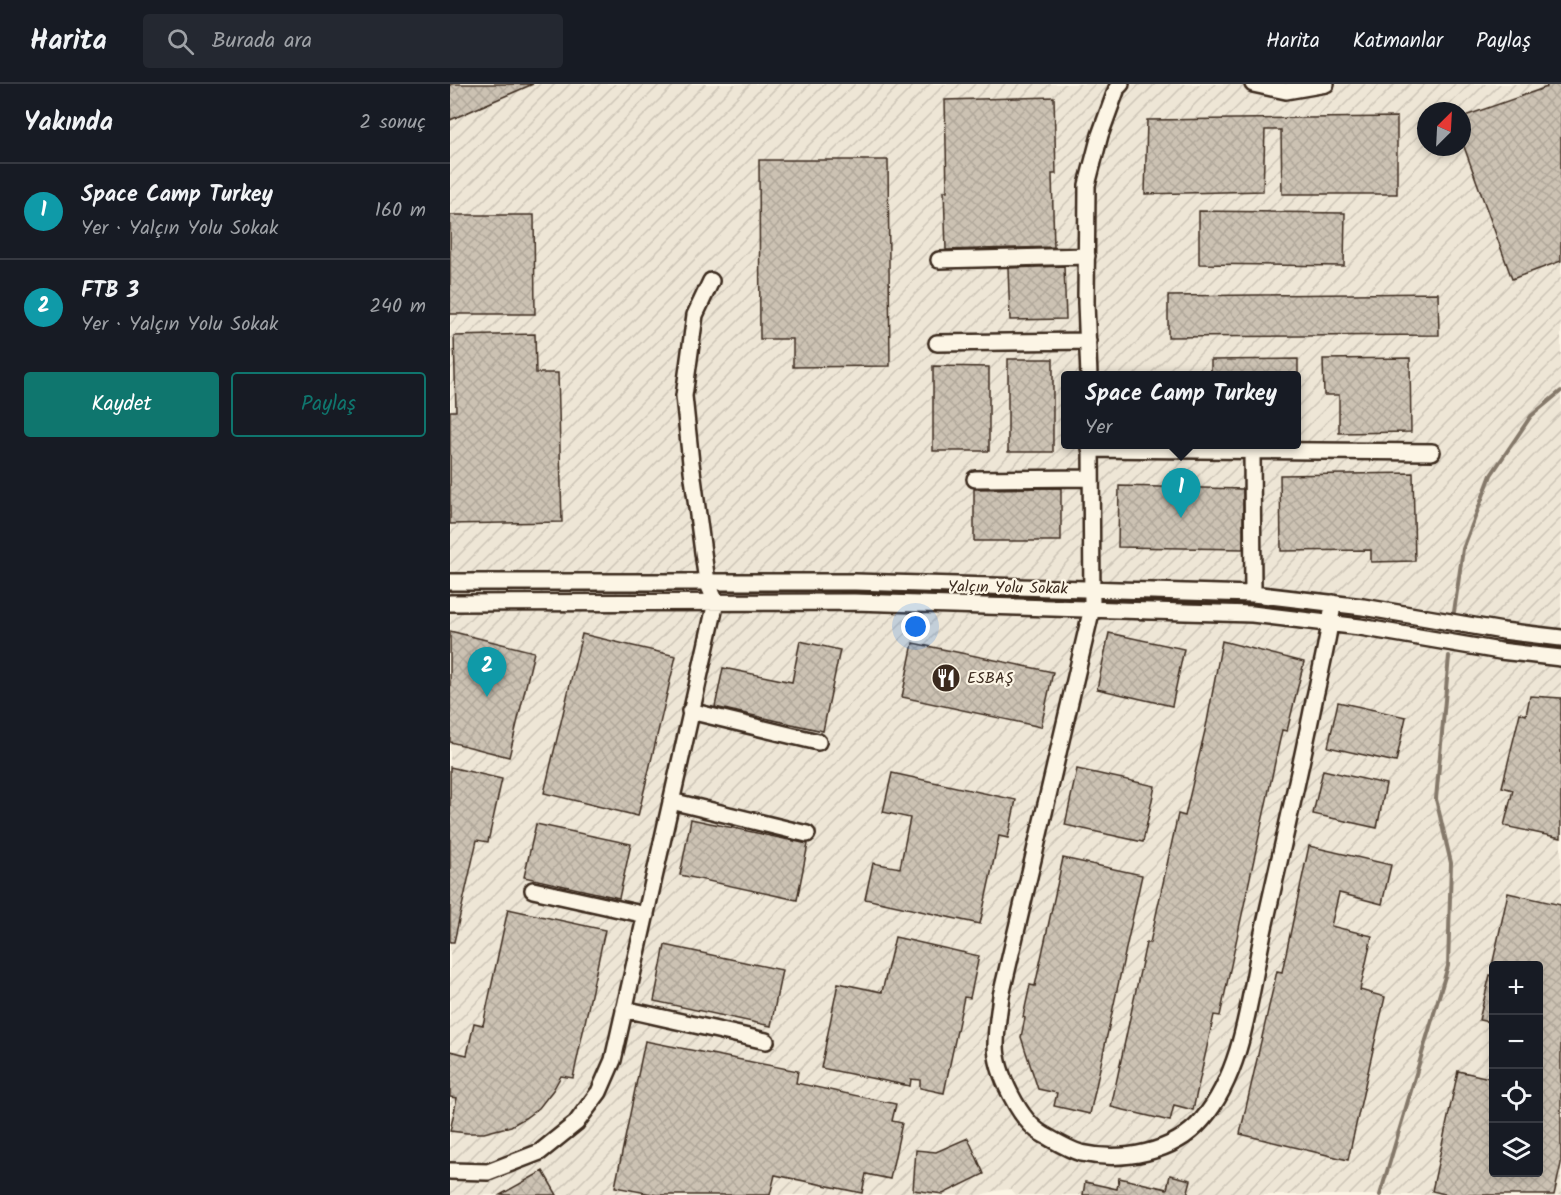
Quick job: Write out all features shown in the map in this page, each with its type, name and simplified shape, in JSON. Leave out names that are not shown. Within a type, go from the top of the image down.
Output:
[{"type":"street","points":[[1089,371],[1087,184],[1100,135],[1117,88],[1121,84]]},
{"type":"street","points":[[1253,84],[1286,91],[1326,84]]},
{"type":"street","points":[[939,260],[1087,256]]},
{"type":"street","points":[[450,1171],[488,1172],[540,1152],[576,1123],[599,1092],[613,1060],[716,602],[707,582],[684,396],[695,315],[711,281]]},
{"type":"street","points":[[937,343],[1088,340]]},
{"type":"street","points":[[1090,449],[1092,608],[1001,996],[996,1047],[1002,1077],[1021,1112],[1041,1133],[1079,1152],[1120,1156],[1147,1153],[1178,1140],[1201,1121],[1219,1097],[1230,1076],[1243,1029],[1291,815],[1331,624],[1333,603]]},
{"type":"street","points":[[1253,594],[1252,449],[1432,452]]},
{"type":"street","points":[[975,479],[1091,478]]},
{"type":"street","name":"Yalçın Yolu Sokak","points":[[450,582],[855,582],[1253,594],[1333,603],[1503,631],[1561,638]]},
{"type":"street","name":"Yalçın Yolu Sokak","points":[[450,603],[854,602],[1252,614],[1561,658]]},
{"type":"street","points":[[690,711],[818,742]]},
{"type":"street","points":[[671,801],[807,834]]},
{"type":"street","points":[[533,890],[646,915]]},
{"type":"street","points":[[624,1009],[766,1041]]},
{"type":"shaded area","points":[[450,84],[1561,84],[1561,1195],[1016,1195],[1011,1189],[981,1195],[450,1195]]},
{"type":"building","points":[[450,84],[533,84],[450,120]]},
{"type":"building","points":[[1546,84],[1561,84],[1561,261],[1512,279],[1467,156],[1471,156],[1471,114],[1547,87]]},
{"type":"building","points":[[1054,97],[1056,174],[1052,174],[1054,247],[946,250],[945,100]]},
{"type":"building","points":[[1397,117],[1397,194],[1282,194],[1281,130],[1265,130],[1263,191],[1145,194],[1147,120]]},
{"type":"building","points":[[759,160],[888,160],[890,366],[793,367],[793,339],[760,339]]},
{"type":"building","points":[[1199,211],[1345,213],[1344,266],[1199,264]]},
{"type":"building","points":[[450,215],[534,215],[535,314],[450,314]]},
{"type":"building","points":[[1064,266],[1066,319],[1010,320],[1008,268]]},
{"type":"building","points":[[1438,293],[1439,335],[1168,337],[1168,296]]},
{"type":"building","points":[[535,334],[536,373],[558,373],[562,522],[450,524],[450,411],[456,411],[454,336]]},
{"type":"building","points":[[1410,358],[1411,432],[1339,433],[1339,395],[1324,395],[1323,359]]},
{"type":"building","points":[[1008,359],[1053,359],[1053,452],[1008,452]]},
{"type":"building","points":[[1298,359],[1298,371],[1211,371],[1211,360]]},
{"type":"building","points":[[933,366],[989,367],[989,451],[933,451]]},
{"type":"building","points":[[1413,473],[1415,561],[1371,562],[1371,550],[1281,551],[1280,475]]},
{"type":"building","points":[[1119,486],[1243,489],[1243,549],[1118,547]]},
{"type":"building","points":[[1061,488],[1061,541],[974,541],[974,489]]},
{"type":"building","points":[[450,631],[534,652],[509,757],[450,742]]},
{"type":"building","points":[[1109,633],[1184,649],[1172,706],[1097,689]]},
{"type":"building","points":[[582,634],[676,656],[638,816],[544,793]]},
{"type":"building","points":[[800,641],[840,650],[823,731],[715,707],[723,668],[792,682]]},
{"type":"building","points":[[1222,641],[1304,662],[1287,731],[1282,730],[1220,1016],[1214,1015],[1193,1110],[1174,1105],[1170,1121],[1111,1107],[1146,943],[1150,943],[1178,814],[1185,816],[1207,722]]},
{"type":"building","points":[[913,643],[1053,672],[1041,727],[902,697]]},
{"type":"building","points":[[1530,696],[1561,698],[1561,838],[1504,826],[1513,790],[1502,787],[1520,713],[1526,715]]},
{"type":"building","points":[[1338,702],[1406,717],[1396,762],[1328,747]]},
{"type":"building","points":[[450,767],[502,779],[488,842],[477,840],[454,942],[450,942]]},
{"type":"building","points":[[1077,769],[1155,786],[1143,842],[1065,825]]},
{"type":"building","points":[[1323,770],[1386,784],[1377,828],[1313,814]]},
{"type":"building","points":[[892,773],[1016,800],[1008,838],[999,836],[980,924],[865,899],[873,863],[900,868],[910,818],[883,812]]},
{"type":"building","points":[[691,819],[808,844],[797,900],[680,875]]},
{"type":"building","points":[[536,824],[631,844],[619,898],[524,877]]},
{"type":"building","points":[[1309,846],[1391,865],[1382,904],[1339,893],[1331,926],[1372,936],[1360,990],[1385,997],[1348,1160],[1240,1134],[1277,971],[1282,972]]},
{"type":"building","points":[[1063,858],[1142,875],[1090,1114],[1054,1106],[1057,1093],[1038,1089],[1021,1037],[1030,985],[1035,986]]},
{"type":"building","points":[[1508,893],[1561,905],[1561,1164],[1554,1195],[1449,1195],[1432,1191],[1458,1071],[1489,1078],[1489,1177],[1543,1177],[1543,961],[1493,961]]},
{"type":"building","points":[[508,909],[605,930],[573,1078],[561,1076],[539,1108],[511,1126],[484,1133],[450,1131],[457,1098],[450,1097],[450,1051],[467,1055],[474,1023],[483,1025]]},
{"type":"building","points":[[895,937],[979,956],[970,998],[964,997],[944,1093],[920,1088],[920,1080],[911,1079],[910,1086],[821,1068],[838,983],[882,992]]},
{"type":"building","points":[[665,945],[782,970],[771,1026],[654,1001]]},
{"type":"building","points":[[1489,979],[1489,1022],[1479,1020]]},
{"type":"building","points":[[645,1041],[798,1071],[796,1083],[896,1104],[892,1121],[902,1123],[890,1179],[866,1174],[862,1193],[775,1175],[770,1195],[657,1195],[615,1187]]},
{"type":"building","points":[[968,1138],[984,1174],[943,1194],[913,1190],[916,1150],[936,1152]]},
{"type":"building","points":[[543,1171],[557,1195],[500,1195]]},
{"type":"building","points":[[1170,1175],[1191,1180],[1187,1195],[1083,1195],[1085,1182],[1117,1189],[1119,1178],[1167,1189]]},
{"type":"waterway","points":[[1454,612],[1463,549],[1491,475],[1531,416],[1561,391]]},
{"type":"waterway","points":[[1380,1195],[1448,966],[1451,863],[1436,799],[1449,656]]},
{"type":"place","name":"Space Camp Turkey","points":[[1181,518]]},
{"type":"place","name":"ESBAŞ","points":[[946,678]]},
{"type":"place","name":"FTB 3","points":[[487,697]]}]
